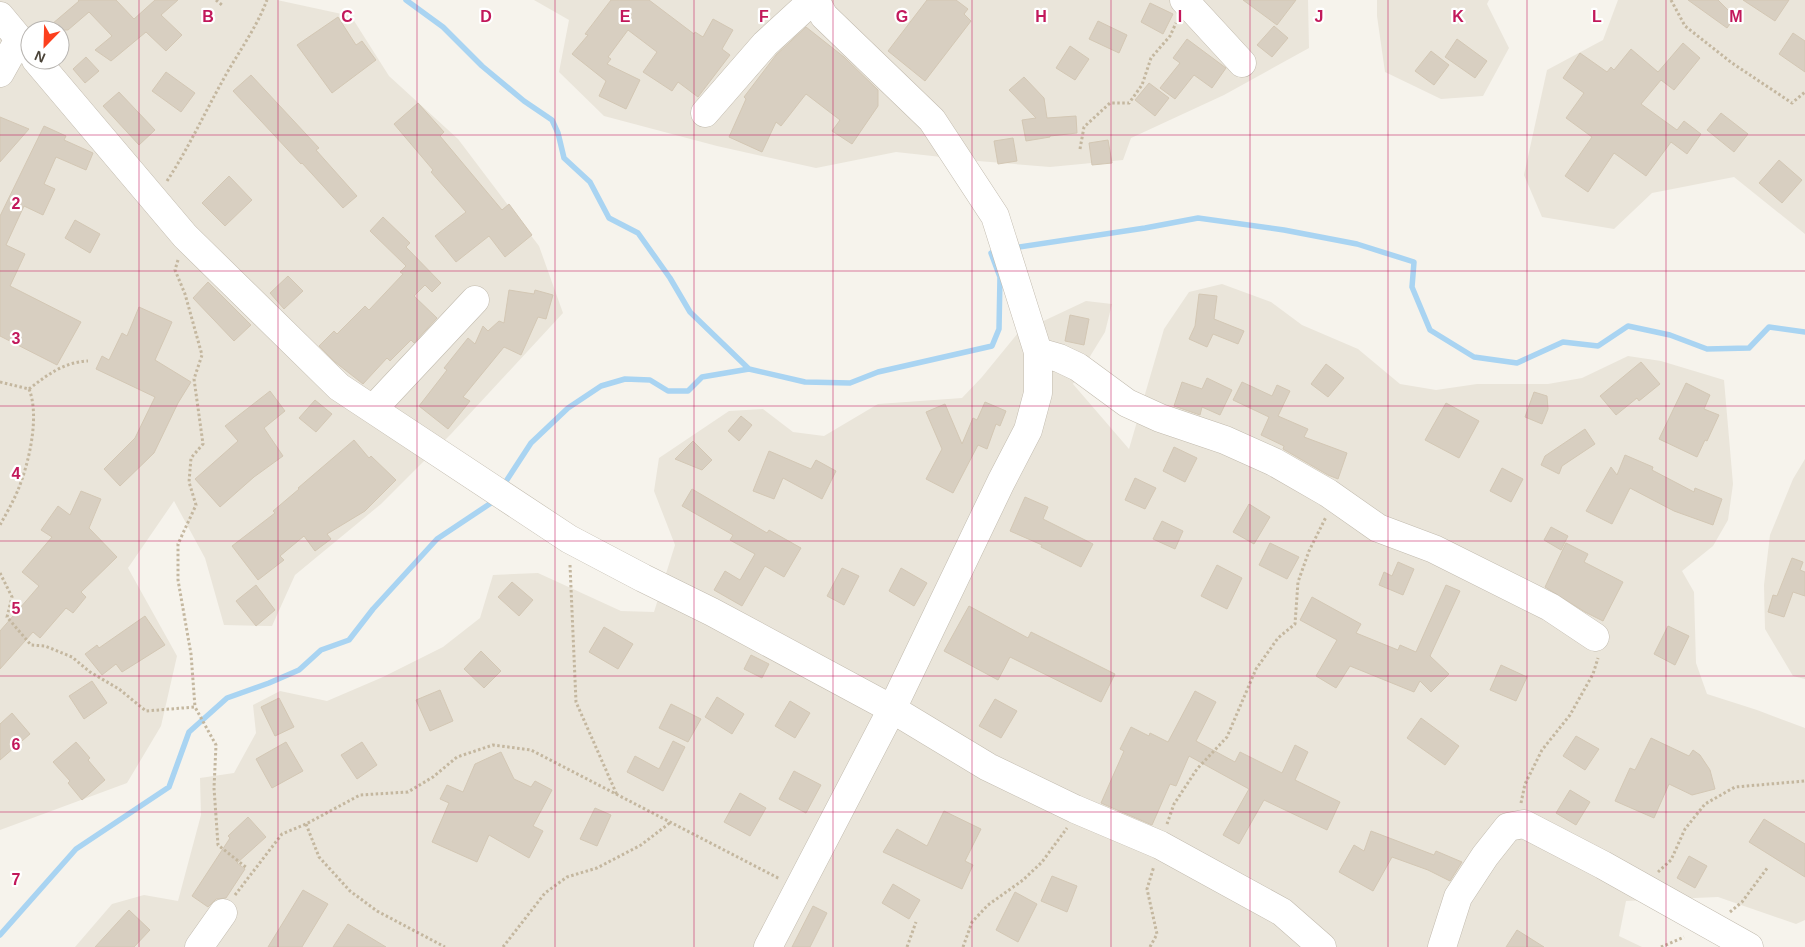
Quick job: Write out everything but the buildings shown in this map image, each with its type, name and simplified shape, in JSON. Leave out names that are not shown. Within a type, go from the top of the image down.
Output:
[{"type":"street","points":[[705,113],[765,44],[814,0],[824,16],[932,120],[995,216],[1038,352],[1038,393],[1028,430],[892,709],[768,947]]},
{"type":"street","points":[[1185,1],[1242,62]]},
{"type":"street","points":[[0,16],[20,41]]},
{"type":"street","points":[[0,73],[20,50]]},
{"type":"street","points":[[44,70],[185,236],[339,386],[437,453],[569,539],[712,612],[892,709],[988,767],[1075,810],[1160,844],[1282,912],[1322,947]]},
{"type":"street","points":[[373,409],[475,300]]},
{"type":"street","points":[[1038,352],[1059,358],[1078,367],[1127,403],[1160,418],[1225,440],[1274,462],[1335,498],[1378,528],[1434,549],[1550,607],[1595,638]]},
{"type":"street","points":[[1442,947],[1458,897],[1484,856],[1508,827],[1524,824],[1639,885],[1749,947]]},
{"type":"street","points":[[199,947],[223,913]]},
{"type":"path","points":[[216,0],[222,5]]},
{"type":"path","points":[[154,200],[181,159],[223,80],[262,14],[267,0]]},
{"type":"path","points":[[1671,0],[1685,26],[1732,63],[1792,103],[1805,92]]},
{"type":"path","points":[[1080,149],[1084,128],[1110,103],[1129,103],[1138,91],[1142,85],[1151,58],[1170,36],[1185,1]]},
{"type":"path","points":[[185,236],[175,270],[185,294],[202,356],[194,379],[204,444],[192,458],[190,482],[196,505],[178,544],[178,580],[191,654],[196,707],[216,745],[214,788],[218,844],[247,868]]},
{"type":"path","points":[[0,382],[29,389],[50,374],[75,362],[88,361]]},
{"type":"path","points":[[0,525],[18,490],[28,456],[35,414],[33,398],[29,389]]},
{"type":"path","points":[[1150,947],[1157,934],[1147,889],[1174,804],[1197,769],[1227,737],[1256,669],[1278,638],[1295,624],[1298,582],[1310,551],[1335,498]]},
{"type":"path","points":[[569,539],[576,702],[617,796]]},
{"type":"path","points":[[0,573],[12,597],[7,617],[31,645],[45,646],[72,657],[90,672],[119,689],[146,711],[196,707]]},
{"type":"path","points":[[1516,826],[1525,784],[1542,750],[1570,715],[1593,674],[1599,655],[1595,638]]},
{"type":"path","points":[[223,913],[237,891],[282,834],[306,824],[360,795],[408,792],[433,777],[457,757],[493,745],[531,750],[798,889]]},
{"type":"path","points":[[1639,885],[1654,876],[1671,860],[1685,829],[1705,804],[1735,787],[1805,782]]},
{"type":"path","points":[[963,947],[972,922],[988,905],[1023,880],[1042,862],[1066,831],[1075,810]]},
{"type":"path","points":[[503,947],[544,894],[567,877],[597,868],[641,845],[670,822]]},
{"type":"path","points":[[306,824],[319,857],[350,891],[377,911],[445,947]]},
{"type":"path","points":[[907,947],[916,922]]},
{"type":"shaded area","points":[[0,0],[277,0],[351,16],[389,76],[458,139],[539,246],[563,313],[451,434],[381,504],[295,575],[272,626],[224,625],[205,558],[174,501],[128,568],[177,656],[161,726],[127,783],[0,830]]},
{"type":"shaded area","points":[[534,0],[1308,0],[1309,48],[1224,95],[1131,138],[1123,160],[1050,167],[896,152],[816,168],[717,146],[604,116],[559,72],[569,20]]},
{"type":"shaded area","points":[[1377,0],[1489,0],[1487,4],[1509,48],[1483,96],[1441,99],[1385,72],[1377,16]]},
{"type":"shaded area","points":[[1618,0],[1805,0],[1805,234],[1734,177],[1652,193],[1614,229],[1542,217],[1524,175],[1547,70],[1603,40]]},
{"type":"shaded area","points":[[1222,284],[1271,302],[1302,325],[1358,349],[1400,384],[1436,390],[1477,384],[1548,384],[1582,378],[1628,356],[1661,361],[1724,380],[1733,484],[1728,520],[1713,546],[1682,571],[1694,592],[1696,663],[1707,694],[1805,728],[1805,920],[1796,924],[1718,897],[1626,901],[1619,936],[1642,947],[75,947],[112,904],[144,895],[178,901],[201,815],[200,778],[234,773],[256,733],[253,705],[280,691],[327,701],[383,677],[443,647],[480,618],[493,575],[538,573],[621,611],[654,612],[675,545],[654,491],[659,458],[729,411],[763,409],[793,432],[824,436],[878,404],[962,398],[1018,333],[1086,301],[1112,304],[1105,332],[1073,384],[1129,449],[1164,329],[1189,292]]},
{"type":"shaded area","points":[[1805,459],[1805,679],[1793,676],[1765,629],[1764,585],[1770,535],[1793,479]]},
{"type":"waterway","points":[[406,0],[443,27],[482,66],[524,101],[552,120],[558,133],[564,158],[590,182],[609,218],[638,233],[670,278],[690,312],[749,369]]},
{"type":"waterway","points":[[1013,248],[1198,218],[1284,230],[1357,244],[1414,262],[1412,287],[1430,330],[1474,357],[1517,363],[1563,342],[1598,346],[1628,326],[1670,335],[1707,349],[1749,348],[1769,327],[1805,332]]},
{"type":"waterway","points":[[503,486],[531,443],[568,408],[601,386],[625,379],[650,380],[668,391],[688,391],[702,377],[749,369],[805,382],[850,383],[878,372],[992,346],[999,329],[1000,277],[991,253],[999,251]]},
{"type":"waterway","points":[[0,935],[76,849],[169,787],[189,732],[227,698],[299,670],[321,650],[349,640],[373,609],[437,539],[491,503],[495,498]]}]
